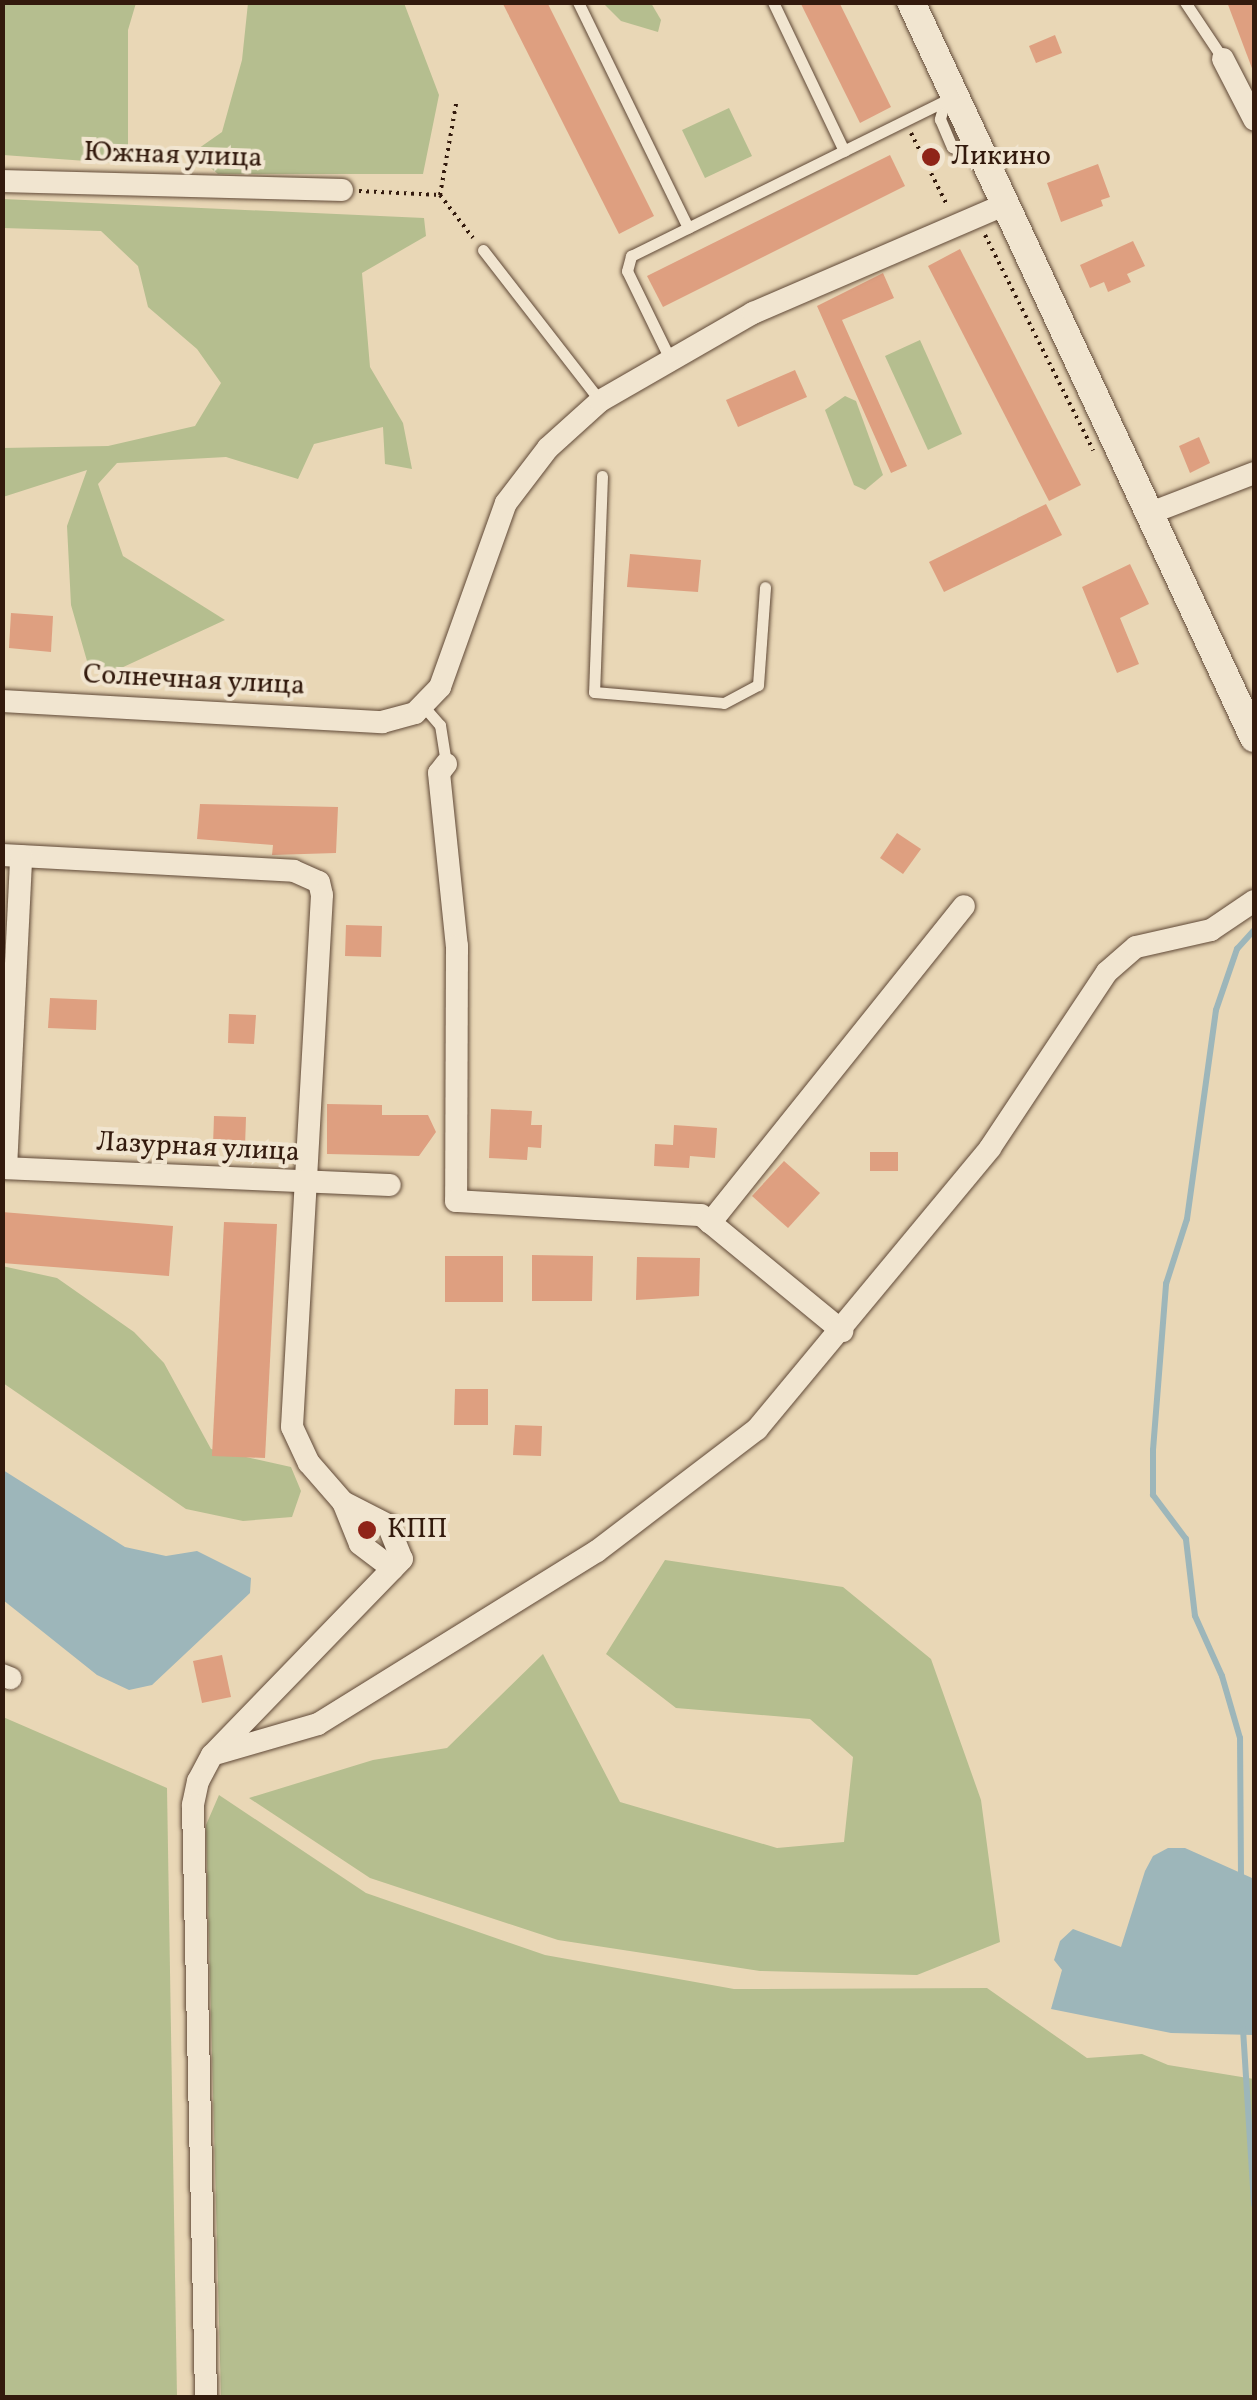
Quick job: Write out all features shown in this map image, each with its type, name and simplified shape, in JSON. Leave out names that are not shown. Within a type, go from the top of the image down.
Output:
[{"type":"street","points":[[911,2],[945,89],[1153,512],[1254,738]]},
{"type":"street","points":[[1224,59],[1254,119]]},
{"type":"street","name":"Южная улица","points":[[2,181],[342,190]]},
{"type":"street","points":[[425,708],[440,687],[506,504],[548,448],[600,401],[766,307],[1004,205]]},
{"type":"street","points":[[1153,512],[1254,473]]},
{"type":"street","name":"Солнечная улица","points":[[2,701],[382,722],[425,708]]},
{"type":"street","points":[[446,764],[439,773],[457,946],[456,1200],[701,1215],[842,1331]]},
{"type":"street","points":[[4,1168],[12,856],[294,871],[318,882],[292,1427],[308,1463],[343,1502],[360,1544],[398,1564]]},
{"type":"street","points":[[212,1754],[318,1724],[597,1551],[757,1428],[842,1331],[990,1148],[1107,972],[1136,947],[1211,930],[1254,901]]},
{"type":"street","points":[[710,1222],[964,906]]},
{"type":"street","name":"Лазурная улица","points":[[4,1168],[390,1185]]},
{"type":"street","points":[[343,1502],[388,1525],[398,1564]]},
{"type":"street","points":[[206,2398],[194,1806],[212,1754],[398,1564]]},
{"type":"lane","points":[[578,2],[688,228]]},
{"type":"lane","points":[[773,2],[844,151]]},
{"type":"lane","points":[[1188,3],[1224,59]]},
{"type":"lane","points":[[670,359],[627,261],[905,120],[945,89]]},
{"type":"lane","points":[[483,250],[600,401]]},
{"type":"lane","points":[[602,476],[594,692],[724,702],[758,685],[765,587]]},
{"type":"lane","points":[[425,708],[440,726],[446,764]]},
{"type":"path","points":[[440,196],[457,99]]},
{"type":"path","points":[[905,120],[956,213]]},
{"type":"path","points":[[342,190],[440,196],[483,250]]},
{"type":"green space","points":[[2,3],[136,3],[128,30],[128,164],[3,155]]},
{"type":"green space","points":[[248,3],[404,3],[439,95],[423,174],[218,174],[192,153],[222,132],[242,60]]},
{"type":"green space","points":[[651,3],[661,20],[658,32],[621,21],[604,4]]},
{"type":"green space","points":[[729,108],[752,156],[705,178],[682,130]]},
{"type":"green space","points":[[3,199],[424,218],[426,236],[362,273],[370,367],[403,423],[412,469],[385,464],[383,427],[314,444],[298,479],[226,457],[117,463],[98,484],[123,556],[225,620],[119,669],[89,668],[71,605],[67,526],[87,470],[3,497],[3,448],[108,446],[195,426],[221,383],[197,349],[148,307],[138,266],[101,231],[3,228]]},
{"type":"green space","points":[[920,340],[962,434],[928,450],[885,356]]},
{"type":"green space","points":[[845,396],[856,401],[883,475],[865,490],[854,485],[825,410]]},
{"type":"green space","points":[[2,1266],[57,1278],[134,1332],[164,1363],[211,1449],[291,1467],[301,1491],[292,1517],[243,1521],[186,1509],[3,1383]]},
{"type":"green space","points":[[665,1560],[843,1587],[931,1659],[981,1800],[1000,1942],[917,1975],[760,1971],[558,1940],[370,1878],[249,1798],[373,1760],[447,1748],[543,1654],[620,1802],[777,1848],[844,1842],[853,1757],[810,1719],[676,1708],[606,1654]]},
{"type":"green space","points":[[3,1717],[167,1788],[177,2397],[3,2397]]},
{"type":"green space","points":[[219,1795],[366,1893],[545,1955],[734,1989],[987,1988],[1087,2058],[1142,2054],[1168,2065],[1254,2079],[1254,2397],[221,2397],[206,1825]]},
{"type":"water","points":[[3,1470],[125,1547],[166,1556],[197,1551],[251,1578],[250,1593],[152,1685],[129,1690],[97,1675],[3,1600]]},
{"type":"water","points":[[1168,1848],[1185,1848],[1252,1878],[1254,2035],[1171,2033],[1051,2009],[1062,1970],[1054,1960],[1060,1941],[1073,1929],[1121,1947],[1145,1871],[1153,1856]]},
{"type":"building","points":[[502,2],[547,2],[654,216],[619,234]]},
{"type":"building","points":[[800,2],[839,2],[891,107],[860,123]]},
{"type":"building","points":[[1227,2],[1254,2],[1254,71],[1253,71]]},
{"type":"building","points":[[1055,35],[1062,53],[1036,63],[1029,46]]},
{"type":"building","points":[[890,155],[905,186],[663,307],[647,276]]},
{"type":"building","points":[[1098,164],[1110,197],[1101,200],[1103,206],[1061,222],[1047,183]]},
{"type":"building","points":[[1133,241],[1145,266],[1127,274],[1131,282],[1108,292],[1104,282],[1090,288],[1080,265]]},
{"type":"building","points":[[960,249],[1081,485],[1049,501],[928,266]]},
{"type":"building","points":[[883,273],[894,298],[842,320],[907,466],[891,473],[817,306]]},
{"type":"building","points":[[795,370],[807,397],[738,427],[726,400]]},
{"type":"building","points":[[1199,437],[1210,463],[1190,473],[1179,446]]},
{"type":"building","points":[[1046,504],[1062,535],[944,592],[929,562]]},
{"type":"building","points":[[630,554],[701,560],[698,592],[627,587]]},
{"type":"building","points":[[1130,564],[1149,604],[1120,618],[1139,664],[1117,673],[1082,587]]},
{"type":"building","points":[[11,613],[53,616],[51,652],[9,648]]},
{"type":"building","points":[[200,804],[338,807],[336,853],[272,855],[273,845],[197,839]]},
{"type":"building","points":[[897,833],[921,849],[903,874],[880,858]]},
{"type":"building","points":[[346,925],[382,926],[381,957],[345,956]]},
{"type":"building","points":[[50,998],[97,1000],[96,1030],[48,1028]]},
{"type":"building","points":[[229,1014],[256,1015],[254,1044],[228,1043]]},
{"type":"building","points":[[327,1104],[382,1105],[382,1115],[428,1115],[436,1132],[419,1156],[327,1154]]},
{"type":"building","points":[[491,1109],[532,1111],[531,1125],[542,1125],[541,1148],[528,1147],[527,1160],[489,1158]]},
{"type":"building","points":[[214,1116],[246,1117],[245,1147],[213,1146]]},
{"type":"building","points":[[674,1125],[717,1128],[715,1158],[690,1156],[689,1168],[654,1166],[655,1144],[673,1145]]},
{"type":"building","points":[[870,1152],[898,1152],[898,1171],[870,1171]]},
{"type":"building","points":[[784,1161],[820,1193],[788,1228],[752,1196]]},
{"type":"building","points":[[2,1212],[173,1226],[169,1276],[2,1263]]},
{"type":"building","points":[[224,1222],[277,1224],[265,1458],[212,1456]]},
{"type":"building","points":[[532,1255],[593,1256],[592,1301],[532,1301]]},
{"type":"building","points":[[445,1256],[503,1256],[503,1302],[445,1302]]},
{"type":"building","points":[[637,1257],[700,1258],[699,1296],[636,1300]]},
{"type":"building","points":[[455,1389],[488,1389],[488,1425],[454,1425]]},
{"type":"building","points":[[515,1425],[542,1426],[541,1456],[513,1455]]},
{"type":"building","points":[[222,1655],[231,1697],[202,1703],[193,1661]]},
{"type":"waterway","points":[[1241,1877],[1240,1738],[1222,1676],[1195,1616],[1186,1539],[1153,1495],[1153,1450],[1166,1284],[1187,1219],[1216,1010],[1237,949],[1254,930]]},
{"type":"waterway","points":[[1243,2029],[1254,2205]]},
{"type":"place","name":"Ликино","points":[[931,157]]},
{"type":"place","name":"КПП","points":[[367,1530]]}]
